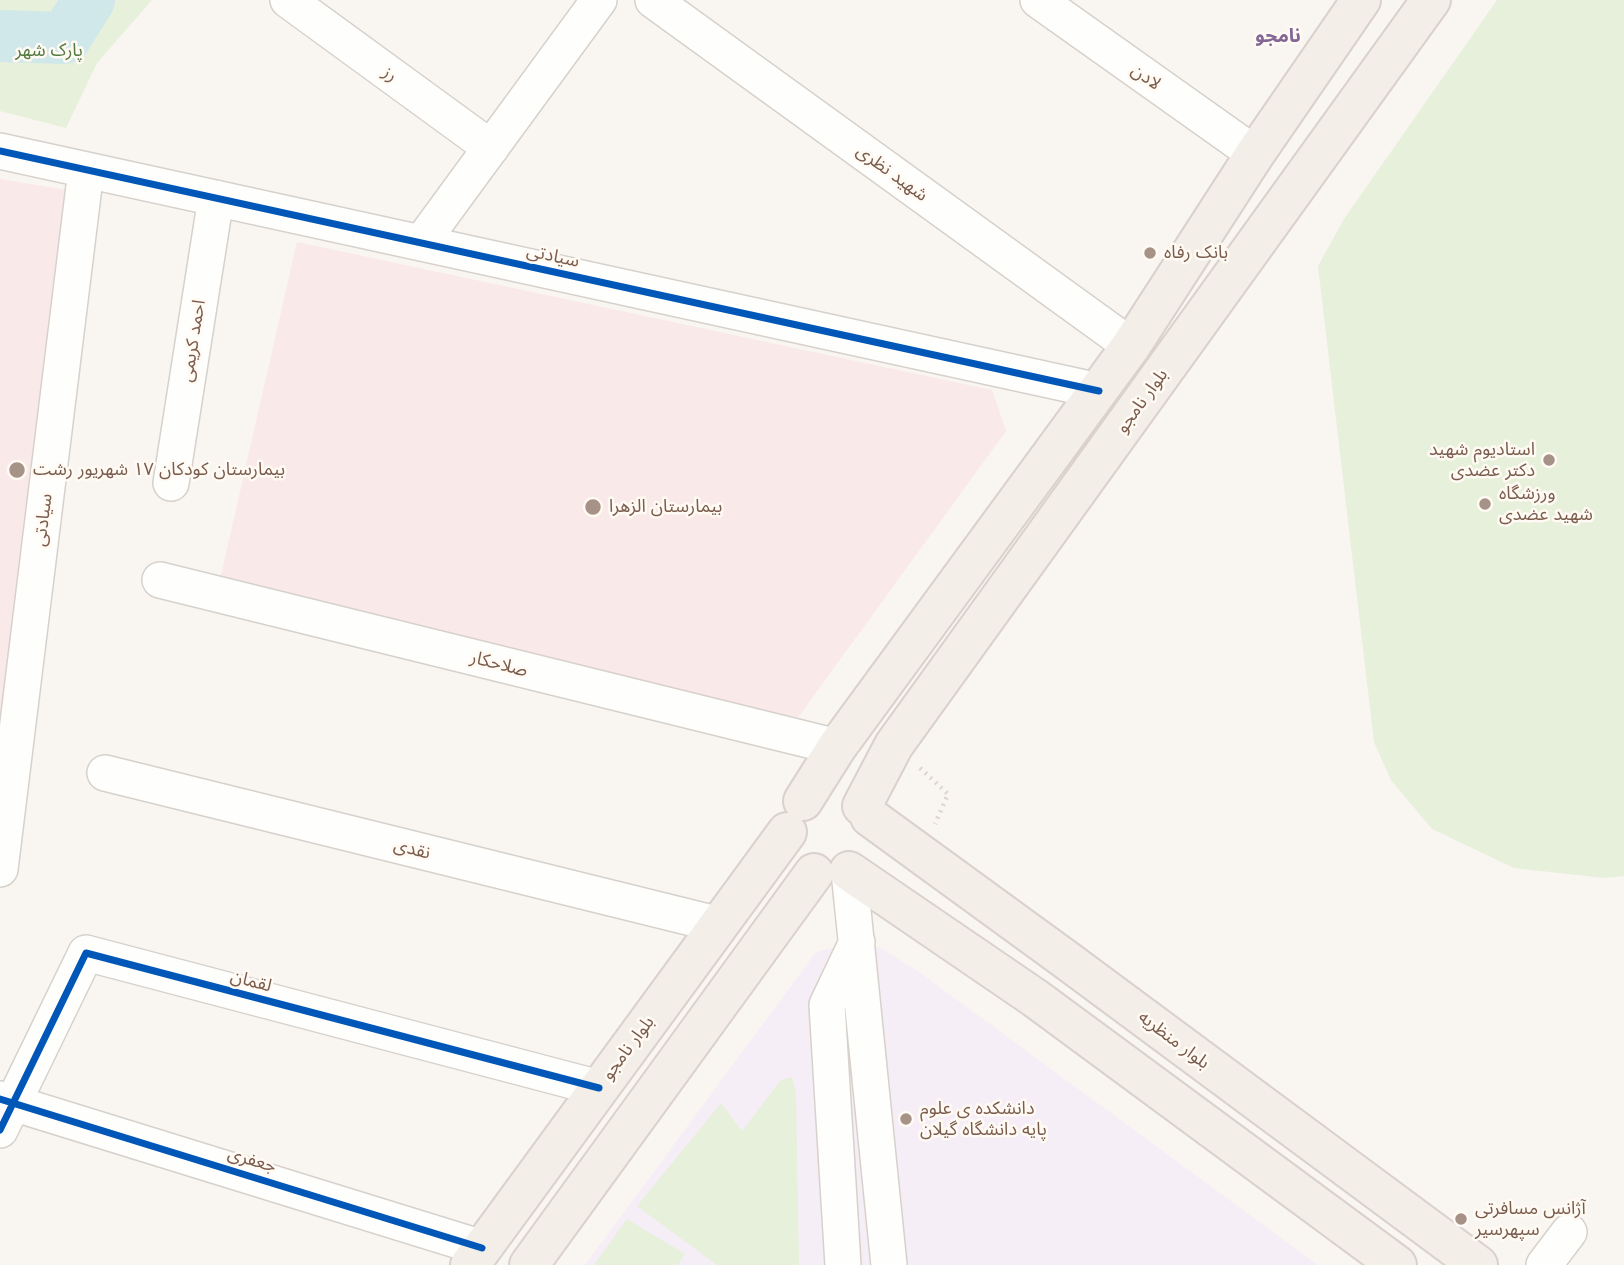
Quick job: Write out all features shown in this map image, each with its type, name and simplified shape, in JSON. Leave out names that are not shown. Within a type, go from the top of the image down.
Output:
[{"type":"main road","name":"بلوار نامجو","points":[[476,1257],[720,925],[795,816],[837,747],[1131,346],[1255,154],[1361,0]]},
{"type":"main road","name":"بلوار نامجو","points":[[866,812],[894,745],[1430,0]]},
{"type":"main road","points":[[948,597],[983,622]]},
{"type":"main road","points":[[529,1265],[698,1033],[832,872],[863,858],[871,838],[866,812],[844,794],[833,792],[822,793],[795,816],[792,852],[805,868],[832,872],[1035,998],[1396,1265]]},
{"type":"main road","name":"بلوار منظریه","points":[[866,812],[1478,1265]]},
{"type":"main road","points":[[1035,998],[1065,959]]},
{"type":"main road","points":[[661,1005],[698,1033]]},
{"type":"street","name":"رز","points":[[288,0],[491,148]]},
{"type":"street","points":[[421,243],[599,0]]},
{"type":"street","name":"شهید نظری","points":[[653,0],[1131,346]]},
{"type":"street","name":"لادن","points":[[1038,0],[1255,154]]},
{"type":"street","name":"سیادتی","points":[[0,151],[1099,391]]},
{"type":"street","name":"سیادتی","points":[[0,869],[86,170]]},
{"type":"street","name":"احمد کریمی","points":[[171,483],[216,198]]},
{"type":"street","name":"صلاحکار","points":[[160,580],[837,747]]},
{"type":"street","name":"نقدی","points":[[105,773],[720,925]]},
{"type":"street","points":[[832,872],[857,942],[889,1265]]},
{"type":"street","points":[[843,1265],[827,1005],[857,942]]},
{"type":"street","name":"لقمان","points":[[4,1110],[86,953],[598,1088]]},
{"type":"street","name":"جعفری","points":[[4,1110],[476,1257]]},
{"type":"street","points":[[1544,1265],[1569,1232]]},
{"type":"shaded area","name":"بیمارستان کودکان ۱۷ شهریور رشت","points":[[0,179],[66,190],[0,749]]},
{"type":"shaded area","name":"بیمارستان الزهرا","points":[[297,242],[992,390],[1006,431],[794,723],[219,584]]},
{"type":"shaded area","name":"دانشکده ی علوم پایه دانشگاه گیلان","points":[[857,942],[881,948],[919,972],[1318,1265],[585,1265],[816,952]]},
{"type":"green space","name":"پارک شهر","points":[[0,0],[152,0],[97,63],[66,128],[0,111]]},
{"type":"green space","name":"ورزشگاه شهید عضدی","points":[[1497,0],[1624,0],[1624,876],[1604,878],[1514,868],[1432,829],[1391,780],[1374,742],[1318,266],[1344,219]]},
{"type":"green space","points":[[792,1077],[796,1093],[799,1265],[717,1265],[637,1206],[721,1103],[742,1131],[781,1080]]},
{"type":"green space","points":[[627,1219],[685,1254],[678,1265],[594,1265]]},
{"type":"waterway","points":[[0,36],[65,38],[89,0]]},
{"type":"cycle path","points":[[0,151],[1099,391]]},
{"type":"cycle path","points":[[0,1130],[86,953],[599,1088]]},
{"type":"cycle path","points":[[0,1099],[482,1248]]},
{"type":"place","name":"بانک رفاه","points":[[1150,253]]},
{"type":"place","name":"استادیوم شهید دکتر عضدی","points":[[1549,460]]},
{"type":"place","name":"بیمارستان کودکان ۱۷ شهریور رشت","points":[[17,470]]},
{"type":"place","name":"ورزشگاه شهید عضدی","points":[[1485,504]]},
{"type":"place","name":"بیمارستان الزهرا","points":[[593,507]]},
{"type":"place","name":"دانشکده ی علوم پایه دانشگاه گیلان","points":[[906,1119]]},
{"type":"place","name":"آژانس مسافرتی سپهرسیر","points":[[1461,1219]]},
{"type":"district","name":"نامجو","points":[[1278,36]]}]
